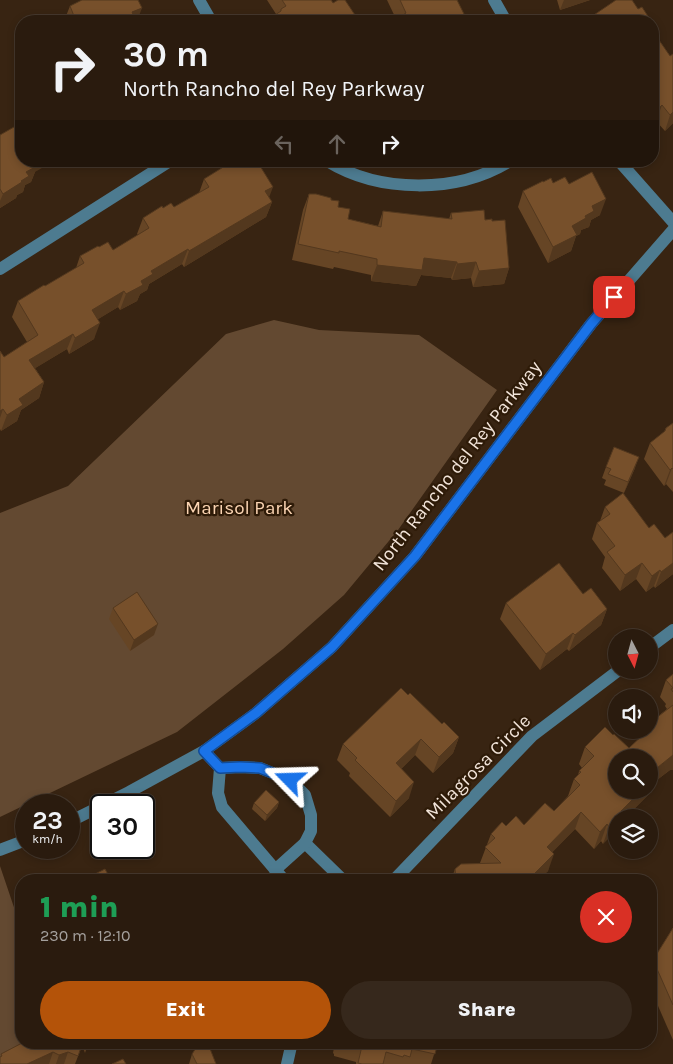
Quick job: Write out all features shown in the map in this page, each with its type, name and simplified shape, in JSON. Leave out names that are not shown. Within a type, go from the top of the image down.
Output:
[{"type":"street","points":[[199,0],[208,15]]},
{"type":"street","points":[[494,0],[503,15]]},
{"type":"street","points":[[0,269],[161,167]]},
{"type":"street","points":[[338,167],[372,180],[419,186],[464,180],[498,167]]},
{"type":"street","points":[[624,167],[673,222]]},
{"type":"street","name":"North Rancho del Rey Parkway","points":[[125,794],[204,751],[256,713],[332,647],[415,556],[591,324],[673,230]]},
{"type":"street","points":[[658,641],[673,630]]},
{"type":"street","name":"Milagrosa Circle","points":[[400,874],[532,736],[608,678]]},
{"type":"street","points":[[204,751],[220,768],[218,793],[222,807],[279,874]]},
{"type":"street","points":[[220,768],[260,768],[290,780],[305,795],[311,815],[311,831],[305,842],[275,870]]},
{"type":"street","points":[[305,842],[337,874]]},
{"type":"street","points":[[0,850],[15,844]]},
{"type":"street","points":[[287,1064],[290,1049]]},
{"type":"green space","name":"Marisol Park","points":[[274,320],[319,330],[419,335],[497,390],[398,530],[344,595],[283,649],[177,732],[48,794],[15,794],[15,810],[0,817],[0,513],[68,486],[226,334]]},
{"type":"green space","points":[[0,866],[15,910],[15,1049],[41,1049],[0,1064]]},
{"type":"building","points":[[82,0],[138,0],[142,8],[132,12],[133,15],[74,15],[70,6]]},
{"type":"building","points":[[282,0],[331,0],[333,3],[338,0],[345,0],[355,15],[275,15],[286,6]]},
{"type":"building","points":[[400,0],[457,0],[464,14],[403,15],[406,13]]},
{"type":"building","points":[[616,0],[632,0],[638,9],[642,7],[647,15],[594,15]]},
{"type":"building","points":[[659,40],[670,56],[673,54],[673,112],[670,115],[662,105],[659,108]]},
{"type":"building","points":[[14,127],[15,167],[35,167],[26,172],[29,176],[22,182],[3,194],[0,189],[0,135]]},
{"type":"building","points":[[223,167],[261,167],[273,187],[265,191],[272,202],[151,271],[153,274],[141,281],[143,285],[126,294],[124,291],[92,310],[100,323],[75,338],[73,334],[29,360],[44,382],[19,399],[23,405],[7,415],[3,409],[0,411],[0,351],[4,357],[38,335],[18,301],[84,263],[80,256],[108,242],[113,250],[149,228],[143,218],[162,206],[163,208],[171,203],[174,207],[209,187],[204,179]]},
{"type":"building","points":[[592,172],[606,199],[592,206],[594,211],[572,226],[577,235],[553,247],[523,191],[551,178],[553,183],[565,177],[569,184]]},
{"type":"building","points":[[309,194],[316,194],[339,201],[338,207],[350,209],[348,219],[381,227],[383,211],[452,219],[451,213],[484,210],[485,220],[505,220],[509,268],[479,271],[476,262],[457,264],[457,262],[424,258],[422,270],[377,265],[377,259],[298,244]]},
{"type":"building","points":[[673,423],[673,469],[670,470],[650,443]]},
{"type":"building","points":[[614,447],[639,457],[628,482],[608,474],[611,469],[606,467]]},
{"type":"building","points":[[623,493],[649,528],[654,524],[665,538],[673,532],[673,563],[652,576],[642,563],[625,575],[607,552],[615,546],[597,523],[610,514],[605,507]]},
{"type":"building","points":[[559,563],[583,594],[591,588],[607,609],[575,635],[573,633],[546,654],[506,603]]},
{"type":"building","points":[[137,592],[158,624],[134,640],[113,608]]},
{"type":"building","points":[[673,674],[673,688],[666,680]]},
{"type":"building","points":[[401,688],[408,695],[410,693],[442,724],[444,722],[459,737],[439,757],[421,739],[396,763],[414,782],[396,801],[355,760],[357,758],[343,744]]},
{"type":"building","points":[[673,705],[673,755],[658,767],[658,749],[608,749],[608,799],[633,799],[623,809],[608,809],[608,826],[607,824],[600,832],[581,812],[547,847],[554,854],[534,874],[455,874],[455,869],[461,864],[501,863],[485,847],[495,838],[491,834],[502,822],[506,826],[516,816],[524,825],[545,803],[554,811],[580,785],[574,779],[594,756],[585,747],[605,727],[608,730],[608,739],[619,739],[629,748],[638,739],[658,739],[658,717]]},
{"type":"building","points":[[266,790],[279,802],[267,815],[254,803]]},
{"type":"building","points":[[105,869],[108,874],[95,874]]},
{"type":"building","points":[[673,928],[673,1005],[657,969],[657,954]]},
{"type":"building","points":[[15,1047],[15,1049],[80,1049],[78,1056],[68,1052],[59,1055],[53,1052],[27,1064],[0,1064],[1,1054]]},
{"type":"building","points":[[195,1049],[210,1049],[216,1064],[197,1064],[192,1054]]},
{"type":"building","points":[[361,1049],[412,1049],[410,1057],[386,1052],[383,1064],[358,1063]]},
{"type":"building","points":[[412,1049],[436,1049],[435,1054]]},
{"type":"building","points":[[123,1059],[126,1064],[112,1064]]},
{"type":"route","points":[[290,780],[260,768],[220,768],[204,751],[256,713],[332,647],[415,556],[521,415],[614,297]]}]
